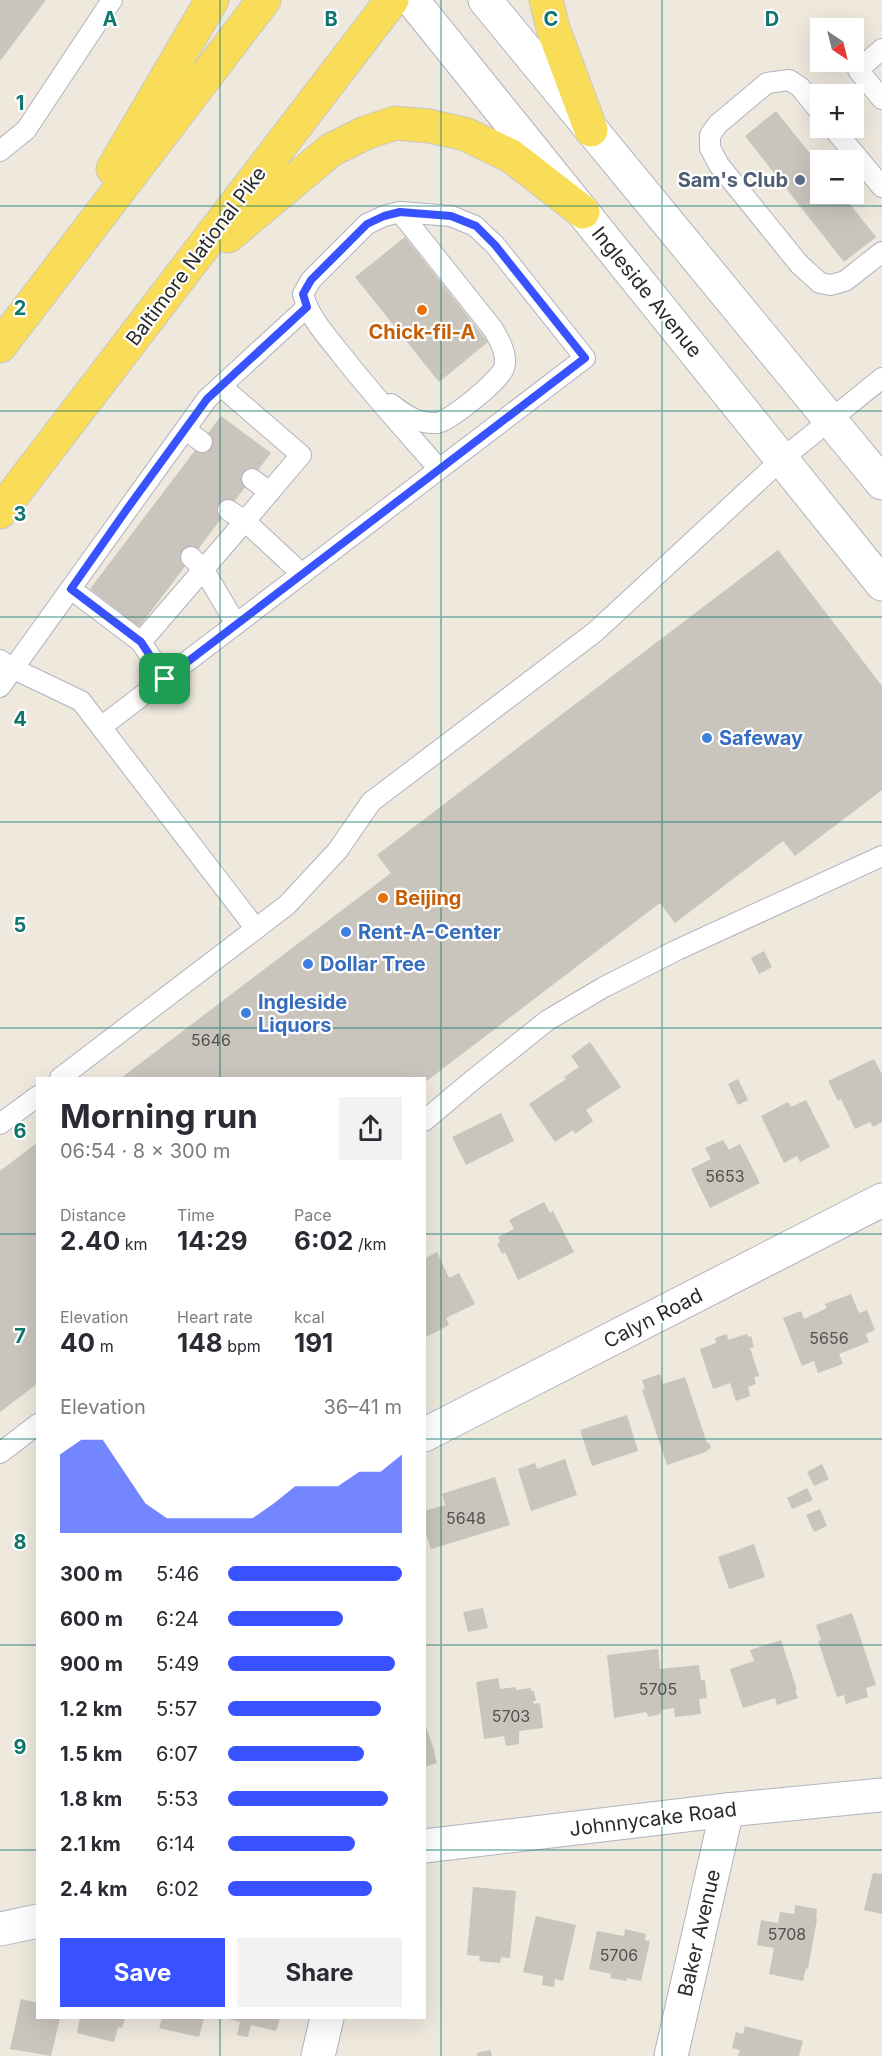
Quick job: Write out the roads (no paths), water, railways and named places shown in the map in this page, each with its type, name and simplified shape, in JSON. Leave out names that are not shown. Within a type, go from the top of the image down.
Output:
[{"type":"main road","points":[[36,299],[212,0]]},
{"type":"main road","points":[[0,346],[264,0]]},
{"type":"main road","name":"Baltimore National Pike","points":[[0,512],[392,0]]},
{"type":"main road","name":"Ingleside Avenue","points":[[412,0],[882,584]]},
{"type":"main road","points":[[485,0],[882,483]]},
{"type":"main road","points":[[546,0],[553,28],[591,130]]},
{"type":"main road","points":[[180,276],[331,150],[364,133],[395,123],[429,126],[465,134],[511,156],[583,212]]},
{"type":"main road","name":"Calyn Road","points":[[426,1434],[882,1200]]},
{"type":"main road","name":"Johnnycake Road","points":[[426,1846],[727,1810],[882,1795]]},
{"type":"main road","name":"Baker Avenue","points":[[670,2056],[727,1810]]},
{"type":"main road","points":[[0,1929],[36,1921]]},
{"type":"main road","points":[[318,2056],[327,2019]]},
{"type":"lane","points":[[0,151],[26,130],[112,0]]},
{"type":"lane","points":[[882,49],[858,69],[882,99]]},
{"type":"lane","points":[[810,100],[800,87],[789,80],[767,83],[718,124],[710,135],[710,148],[719,165],[792,255],[807,273],[820,283],[831,285],[845,281],[882,252]]},
{"type":"lane","points":[[841,138],[882,187]]},
{"type":"lane","points":[[361,380],[408,417],[426,423],[440,423],[454,415],[504,370],[505,358],[493,329],[400,212]]},
{"type":"lane","points":[[101,727],[585,358],[495,245],[476,226],[451,216],[400,212],[367,224],[311,280],[303,294],[307,307],[361,380],[439,469]]},
{"type":"lane","points":[[0,687],[7,665],[71,589],[103,559],[168,470],[186,430],[207,399],[307,307]]},
{"type":"lane","points":[[61,1077],[286,905],[338,850],[371,802],[595,632],[782,459],[882,378]]},
{"type":"lane","points":[[141,642],[165,603],[197,564],[245,521],[301,455],[222,386]]},
{"type":"lane","points":[[186,430],[202,442]]},
{"type":"lane","points":[[252,479],[270,492]]},
{"type":"lane","points":[[228,510],[245,521],[302,574]]},
{"type":"lane","points":[[197,564],[236,624]]},
{"type":"lane","points":[[71,589],[141,642],[165,679]]},
{"type":"lane","points":[[7,665],[81,701],[256,929]]},
{"type":"lane","points":[[426,1119],[548,1020],[604,987],[678,950],[882,856]]},
{"type":"lane","points":[[0,1125],[36,1098]]},
{"type":"lane","points":[[0,1452],[36,1425]]},
{"type":"place","name":"Sam's Club","points":[[800,180]]},
{"type":"place","name":"Chick-fil-A","points":[[422,310]]},
{"type":"place","name":"Safeway","points":[[707,738]]},
{"type":"place","name":"Beijing","points":[[383,898]]},
{"type":"place","name":"Rent-A-Center","points":[[346,932]]},
{"type":"place","name":"Dollar Tree","points":[[308,964]]},
{"type":"place","name":"Ingleside Liquors","points":[[246,1013]]}]
